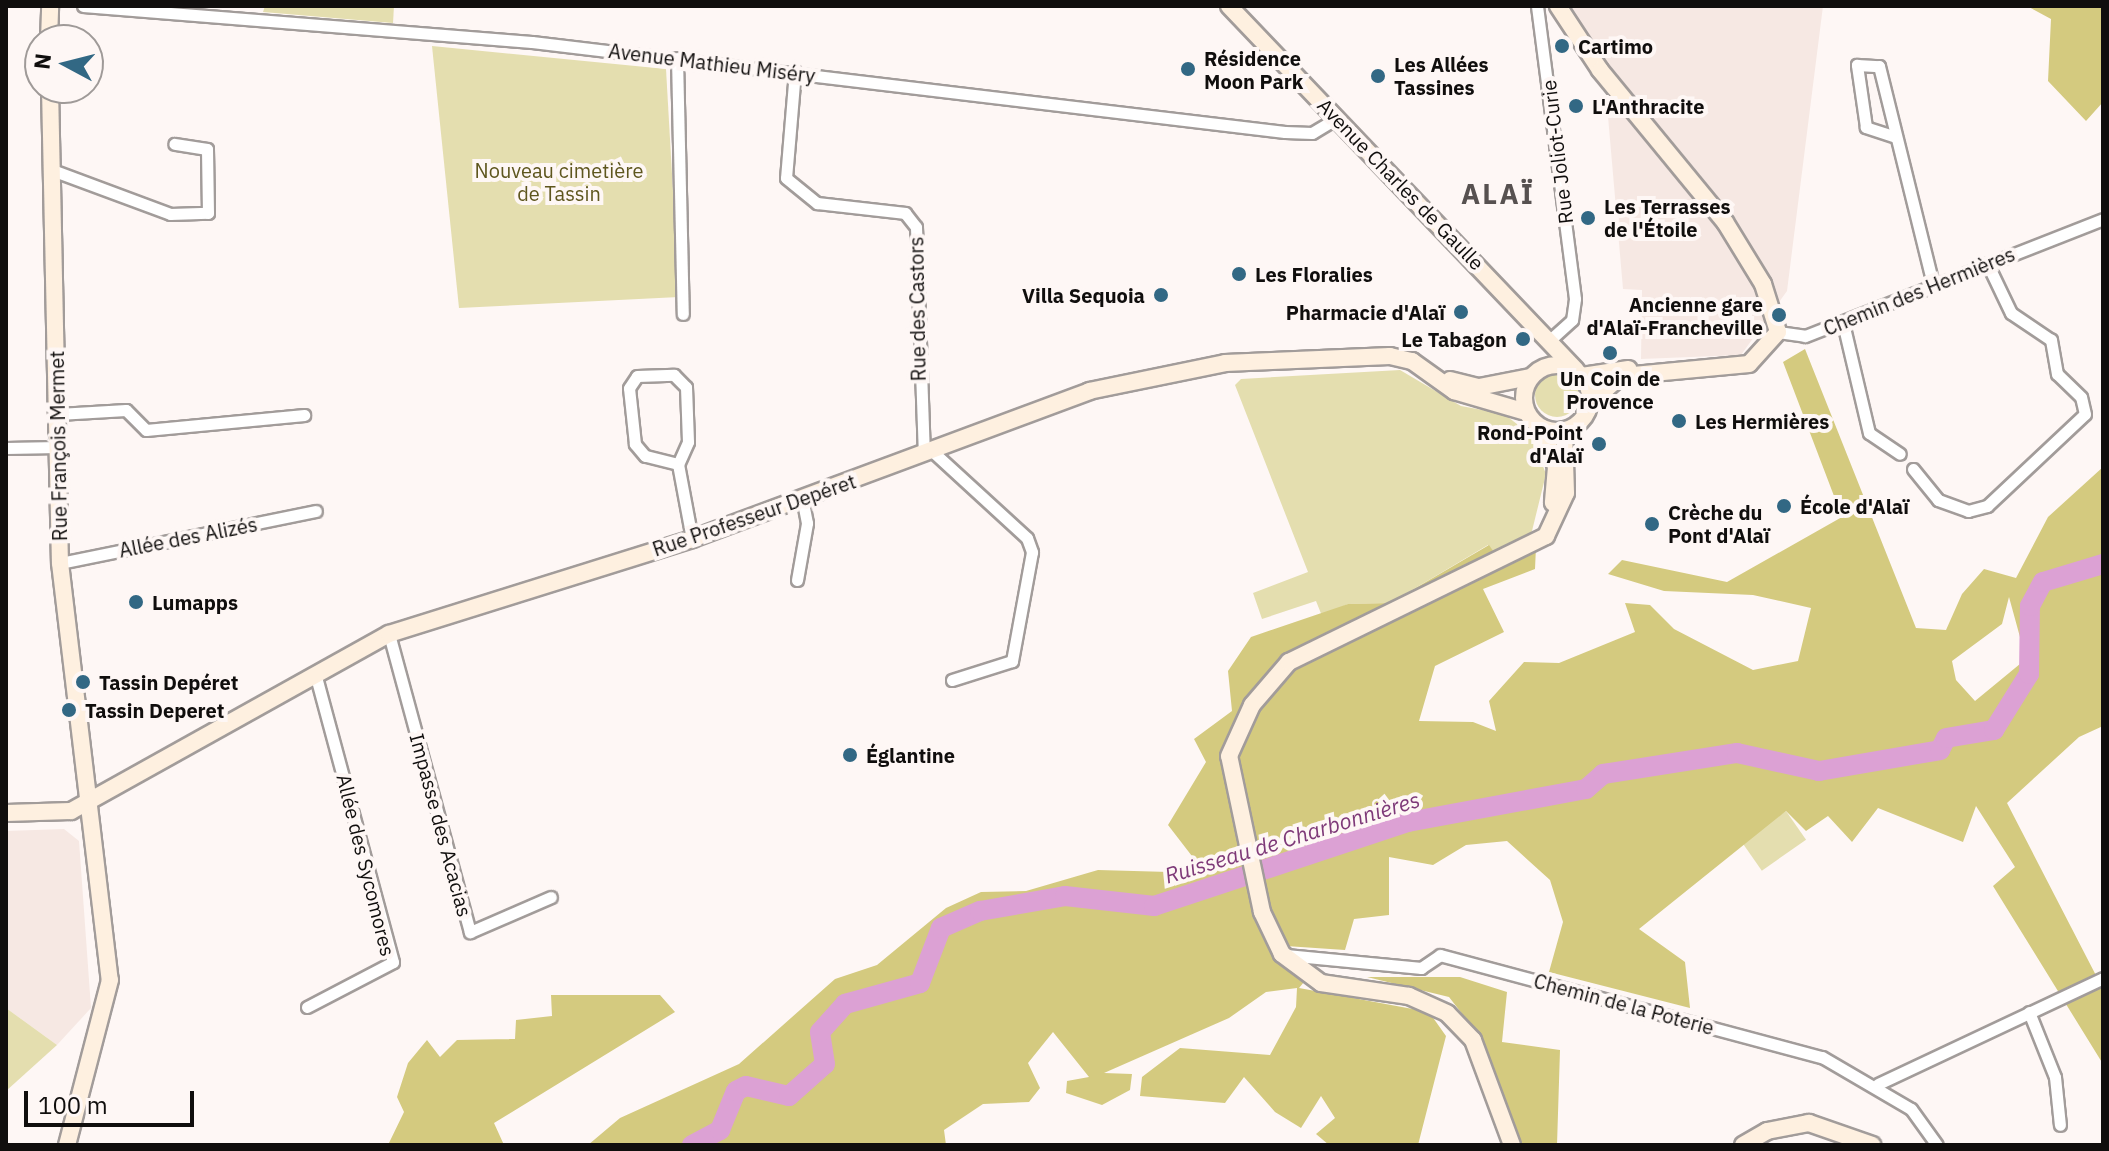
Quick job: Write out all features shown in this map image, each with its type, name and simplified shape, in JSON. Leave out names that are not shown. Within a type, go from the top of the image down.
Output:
[{"type":"main road","name":"Avenue Charles de Gaulle","points":[[1229,6],[1335,119],[1546,333],[1579,373]]},
{"type":"main road","points":[[1432,372],[1479,387],[1530,377],[1547,365],[1579,373],[1736,368],[1761,357],[1777,324],[1725,222],[1600,70],[1558,6]]},
{"type":"main road","name":"Rue François Mermet","points":[[50,104],[60,563],[110,980],[67,1145]]},
{"type":"main road","points":[[1546,333],[1549,344],[1547,365]]},
{"type":"main road","name":"Rue Professeur Depéret","points":[[6,813],[60,813],[88,801],[389,634],[692,539],[1089,391],[1194,367],[1375,355],[1432,372],[1454,391],[1526,412]]},
{"type":"main road","points":[[1512,1145],[1484,1064],[1460,1025],[1409,996],[1321,983],[1282,954],[1262,912],[1239,816],[1229,756],[1236,731],[1289,662],[1526,552],[1561,511],[1568,474],[1564,430],[1605,385],[1650,371]]},
{"type":"main road","points":[[1579,373],[1589,404]]},
{"type":"main road","points":[[1526,552],[1555,496],[1556,467],[1542,428],[1526,412],[1530,377]]},
{"type":"main road","points":[[1542,428],[1564,430]]},
{"type":"main road","points":[[1743,1145],[1767,1131],[1809,1123],[1872,1145]]},
{"type":"street","name":"Avenue Mathieu Miséry","points":[[83,6],[677,58],[1285,132],[1312,133],[1335,119]]},
{"type":"street","name":"Rue Joliot-Curie","points":[[1535,6],[1575,299],[1572,320],[1546,333]]},
{"type":"street","points":[[677,58],[683,314]]},
{"type":"street","points":[[1896,137],[1866,127],[1857,65],[1879,66],[1933,284]]},
{"type":"street","name":"Rue des Castors","points":[[795,71],[786,178],[817,203],[905,213],[916,227],[928,451]]},
{"type":"street","points":[[52,170],[170,214],[208,213],[207,149],[174,144]]},
{"type":"street","name":"Chemin des Hermières","points":[[1777,324],[1805,336],[2103,219]]},
{"type":"street","points":[[1913,469],[1938,500],[1968,511],[1987,506],[2085,414],[2081,397],[2057,374],[2046,334],[2011,313],[1987,263]]},
{"type":"street","points":[[1843,323],[1869,433],[1900,454]]},
{"type":"street","points":[[678,464],[645,456],[635,444],[629,388],[637,376],[674,375],[686,387],[688,442],[678,464],[692,539]]},
{"type":"street","points":[[58,414],[126,410],[146,430],[304,415]]},
{"type":"street","points":[[6,448],[58,447]]},
{"type":"street","points":[[928,451],[1027,538],[1032,552],[1012,661],[952,680]]},
{"type":"street","points":[[797,580],[807,523],[802,497]]},
{"type":"street","name":"Allée des Alizés","points":[[60,563],[316,511]]},
{"type":"street","name":"Impasse des Acacias","points":[[389,634],[470,932],[551,897]]},
{"type":"street","name":"Allée des Sycomores","points":[[307,1007],[393,962],[315,673]]},
{"type":"street","name":"Chemin de la Poterie","points":[[1282,954],[1421,968],[1440,955],[1822,1057],[1878,1084],[1911,1109],[1937,1145]]},
{"type":"street","points":[[1878,1084],[2103,978]]},
{"type":"street","points":[[2029,1012],[2055,1077],[2060,1125]]},
{"type":"shaded area","points":[[1568,6],[1823,6],[1787,291],[1741,355],[1641,359],[1642,290],[1623,289],[1603,59]]},
{"type":"shaded area","points":[[2027,6],[2103,6],[2103,102],[2086,121],[2048,81],[2051,19]]},
{"type":"shaded area","points":[[1805,349],[1916,628],[1946,630],[1962,594],[1984,569],[2016,578],[2048,517],[2103,467],[2103,726],[2079,737],[2007,803],[2103,989],[2103,1064],[1993,886],[2015,867],[1976,806],[1963,842],[1878,808],[1852,842],[1828,816],[1806,831],[1786,811],[1639,929],[1685,962],[1690,1008],[1549,972],[1563,922],[1550,880],[1507,841],[1466,845],[1433,865],[1389,857],[1389,915],[1354,919],[1345,950],[1271,945],[1304,982],[1299,988],[1429,1012],[1446,1036],[1418,1145],[1329,1145],[1316,1134],[1335,1118],[1321,1096],[1301,1128],[1275,1112],[1244,1077],[1225,1103],[1140,1096],[1142,1077],[1180,1048],[1270,1055],[1296,1007],[1297,988],[1266,992],[1229,1018],[1104,1073],[1132,1074],[1130,1090],[1102,1105],[1066,1093],[1067,1081],[1089,1077],[1053,1032],[1028,1063],[1040,1088],[1029,1102],[983,1104],[944,1130],[946,1145],[588,1145],[620,1118],[739,1064],[835,979],[877,965],[946,908],[981,892],[1026,891],[1098,870],[1205,873],[1168,825],[1206,762],[1194,739],[1232,711],[1228,671],[1251,637],[1348,604],[1390,603],[1489,545],[1500,561],[1536,547],[1535,569],[1483,589],[1504,632],[1435,666],[1419,721],[1473,722],[1496,731],[1489,701],[1524,662],[1559,663],[1635,632],[1625,603],[1650,605],[1674,629],[1753,670],[1798,661],[1811,608],[1753,595],[1664,591],[1608,574],[1622,560],[1727,582],[1842,517],[1783,362]],"holes":[[[2009,597],[2026,659],[1975,701],[1956,680],[1952,661],[2002,624]]]},
{"type":"shaded area","points":[[64,829],[79,841],[91,1008],[57,1045],[6,1008],[6,831]]},
{"type":"shaded area","points":[[1367,977],[1460,977],[1507,992],[1502,1042],[1560,1050],[1557,1145],[1521,1145],[1481,1038],[1449,997]]},
{"type":"shaded area","points":[[551,995],[660,995],[675,1012],[494,1123],[504,1145],[388,1145],[404,1112],[397,1097],[408,1063],[427,1040],[440,1057],[457,1040],[515,1039],[516,1020],[552,1016]]},
{"type":"green space","points":[[265,6],[394,6],[393,23],[263,12]]},
{"type":"green space","name":"Nouveau cimetière de Tassin","points":[[432,46],[666,69],[679,297],[459,308]]},
{"type":"green space","points":[[1400,370],[1461,406],[1504,414],[1531,435],[1546,474],[1532,531],[1516,549],[1496,556],[1488,545],[1390,603],[1348,604],[1322,616],[1316,601],[1262,619],[1253,593],[1308,572],[1235,385],[1241,379]]},
{"type":"green space","points":[[1557,373],[1573,379],[1579,395],[1573,411],[1557,417],[1541,411],[1535,395],[1541,379]]},
{"type":"green space","points":[[1786,811],[1806,840],[1762,871],[1742,842]]},
{"type":"green space","points":[[6,1008],[57,1045],[6,1091]]},
{"type":"waterway","name":"Ruisseau de Charbonnières","points":[[692,1145],[720,1130],[736,1091],[746,1086],[789,1096],[825,1064],[820,1032],[845,1004],[920,983],[941,928],[980,911],[1065,896],[1154,906],[1408,822],[1586,789],[1603,774],[1737,753],[1819,771],[1940,750],[1946,738],[1994,730],[2029,674],[2030,606],[2043,582],[2103,564]]},
{"type":"place","name":"Cartimo","points":[[1562,46]]},
{"type":"place","name":"Résidence Moon Park","points":[[1188,69]]},
{"type":"place","name":"Les Allées Tassines","points":[[1378,76]]},
{"type":"place","name":"L'Anthracite","points":[[1576,106]]},
{"type":"place","name":"Les Terrasses de l'Étoile","points":[[1588,218]]},
{"type":"place","name":"Les Floralies","points":[[1239,274]]},
{"type":"place","name":"Villa Sequoia","points":[[1161,295]]},
{"type":"place","name":"Pharmacie d'Alaï","points":[[1461,312]]},
{"type":"place","name":"Ancienne gare d'Alaï-Francheville","points":[[1779,315]]},
{"type":"place","name":"Le Tabagon","points":[[1523,339]]},
{"type":"place","name":"Un Coin de Provence","points":[[1610,353]]},
{"type":"place","name":"Les Hermières","points":[[1679,421]]},
{"type":"place","name":"Rond-Point d'Alaï","points":[[1599,444]]},
{"type":"place","name":"École d'Alaï","points":[[1784,506]]},
{"type":"place","name":"Crèche du Pont d'Alaï","points":[[1652,524]]},
{"type":"place","name":"Lumapps","points":[[136,602]]},
{"type":"place","name":"Tassin Depéret","points":[[83,682]]},
{"type":"place","name":"Tassin Deperet","points":[[69,710]]},
{"type":"place","name":"Églantine","points":[[850,755]]},
{"type":"district","name":"ALAÏ","points":[[1498,194]]}]
